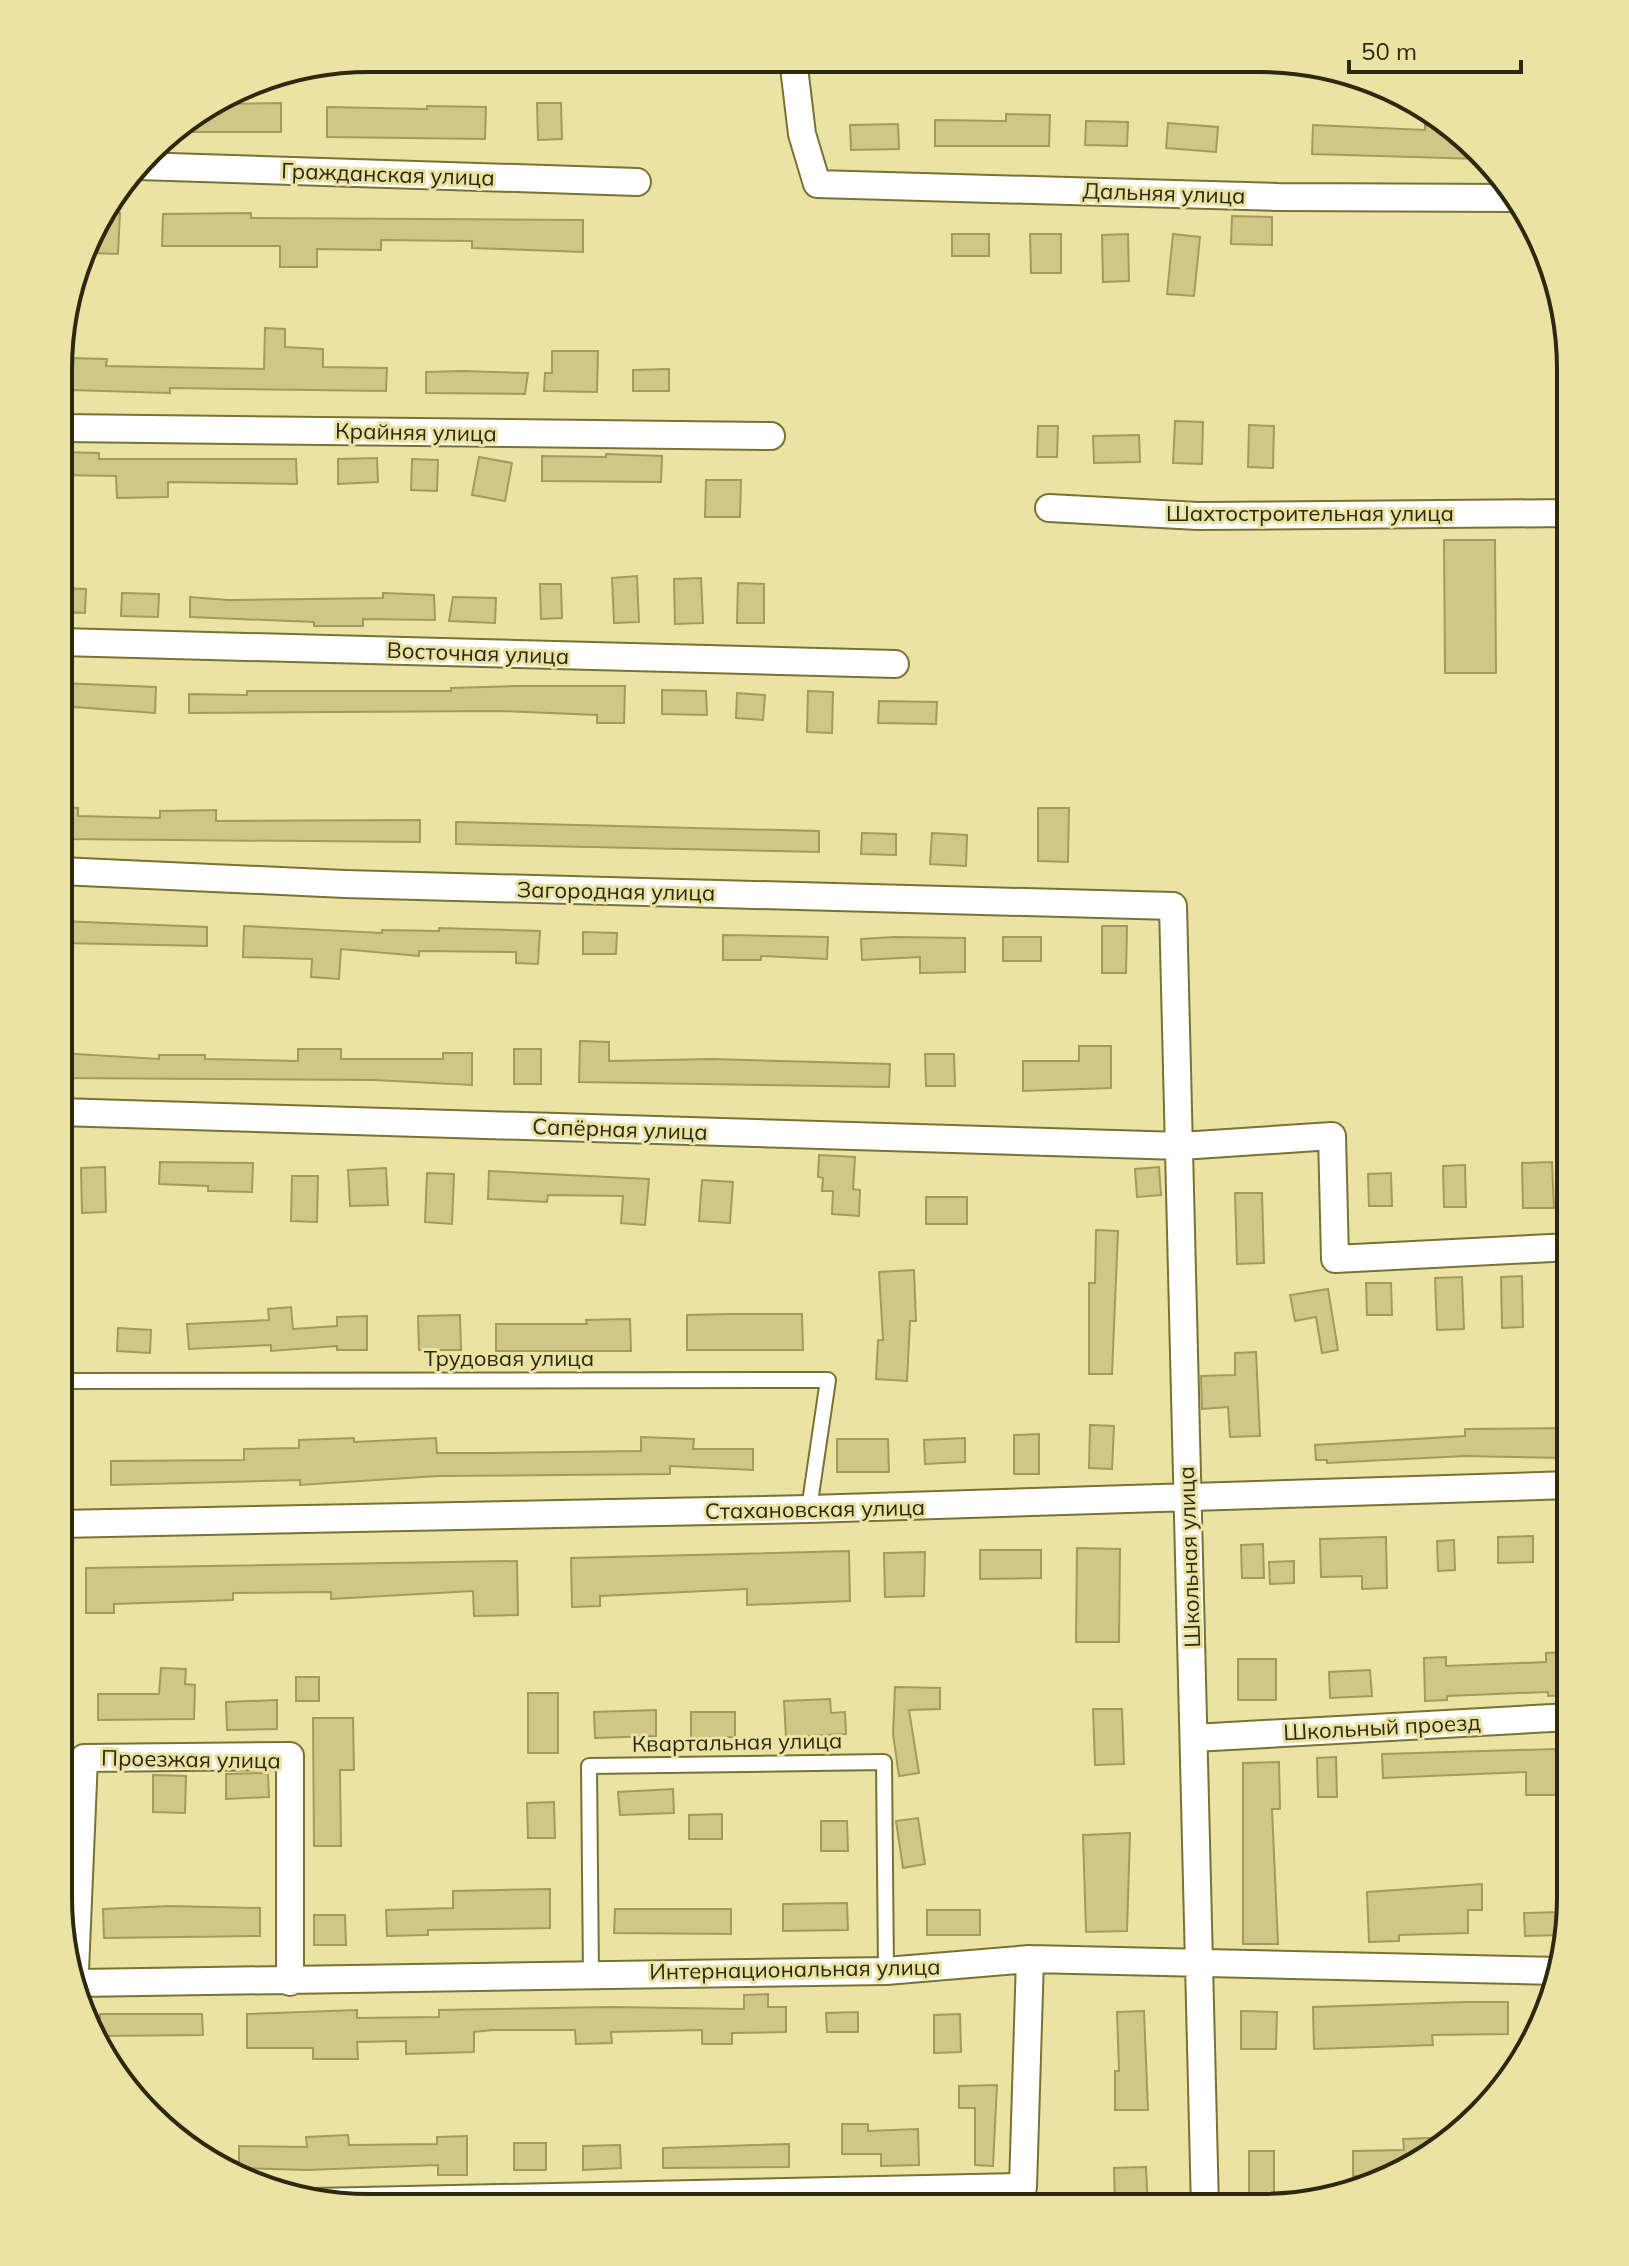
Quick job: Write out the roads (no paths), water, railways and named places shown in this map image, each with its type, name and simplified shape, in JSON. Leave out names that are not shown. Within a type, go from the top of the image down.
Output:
[{"type":"street","name":"Дальняя улица","points":[[795,72],[802,134],[817,184],[1278,197],[1503,198]]},
{"type":"street","name":"Гражданская улица","points":[[152,166],[637,182]]},
{"type":"street","name":"Крайняя улица","points":[[72,428],[771,436]]},
{"type":"street","name":"Шахтостроительная улица","points":[[1049,508],[1198,516],[1557,513]]},
{"type":"street","name":"Восточная улица","points":[[72,642],[895,664]]},
{"type":"street","name":"Загородная улица","points":[[72,872],[345,884],[1173,906]]},
{"type":"street","name":"Школьная улица","points":[[1173,906],[1205,2194]]},
{"type":"street","name":"Сапёрная улица","points":[[72,1112],[1181,1146]]},
{"type":"street","points":[[1181,1146],[1332,1136],[1335,1259],[1557,1248]]},
{"type":"street","name":"Стахановская улица","points":[[72,1524],[1186,1500],[1557,1486]]},
{"type":"street","name":"Школьный проезд","points":[[1194,1738],[1557,1718]]},
{"type":"street","name":"Проезжая улица","points":[[76,1943],[84,1758],[290,1756],[290,1982]]},
{"type":"street","points":[[693,2194],[1023,2187],[1030,1959]]},
{"type":"street","name":"Интернациональная улица","points":[[85,1983],[886,1971],[1030,1959],[1548,1971]]},
{"type":"lane","name":"Трудовая улица","points":[[72,1381],[828,1380],[809,1509]]},
{"type":"lane","name":"Квартальная улица","points":[[591,1974],[589,1766],[884,1762],[886,1971]]}]
